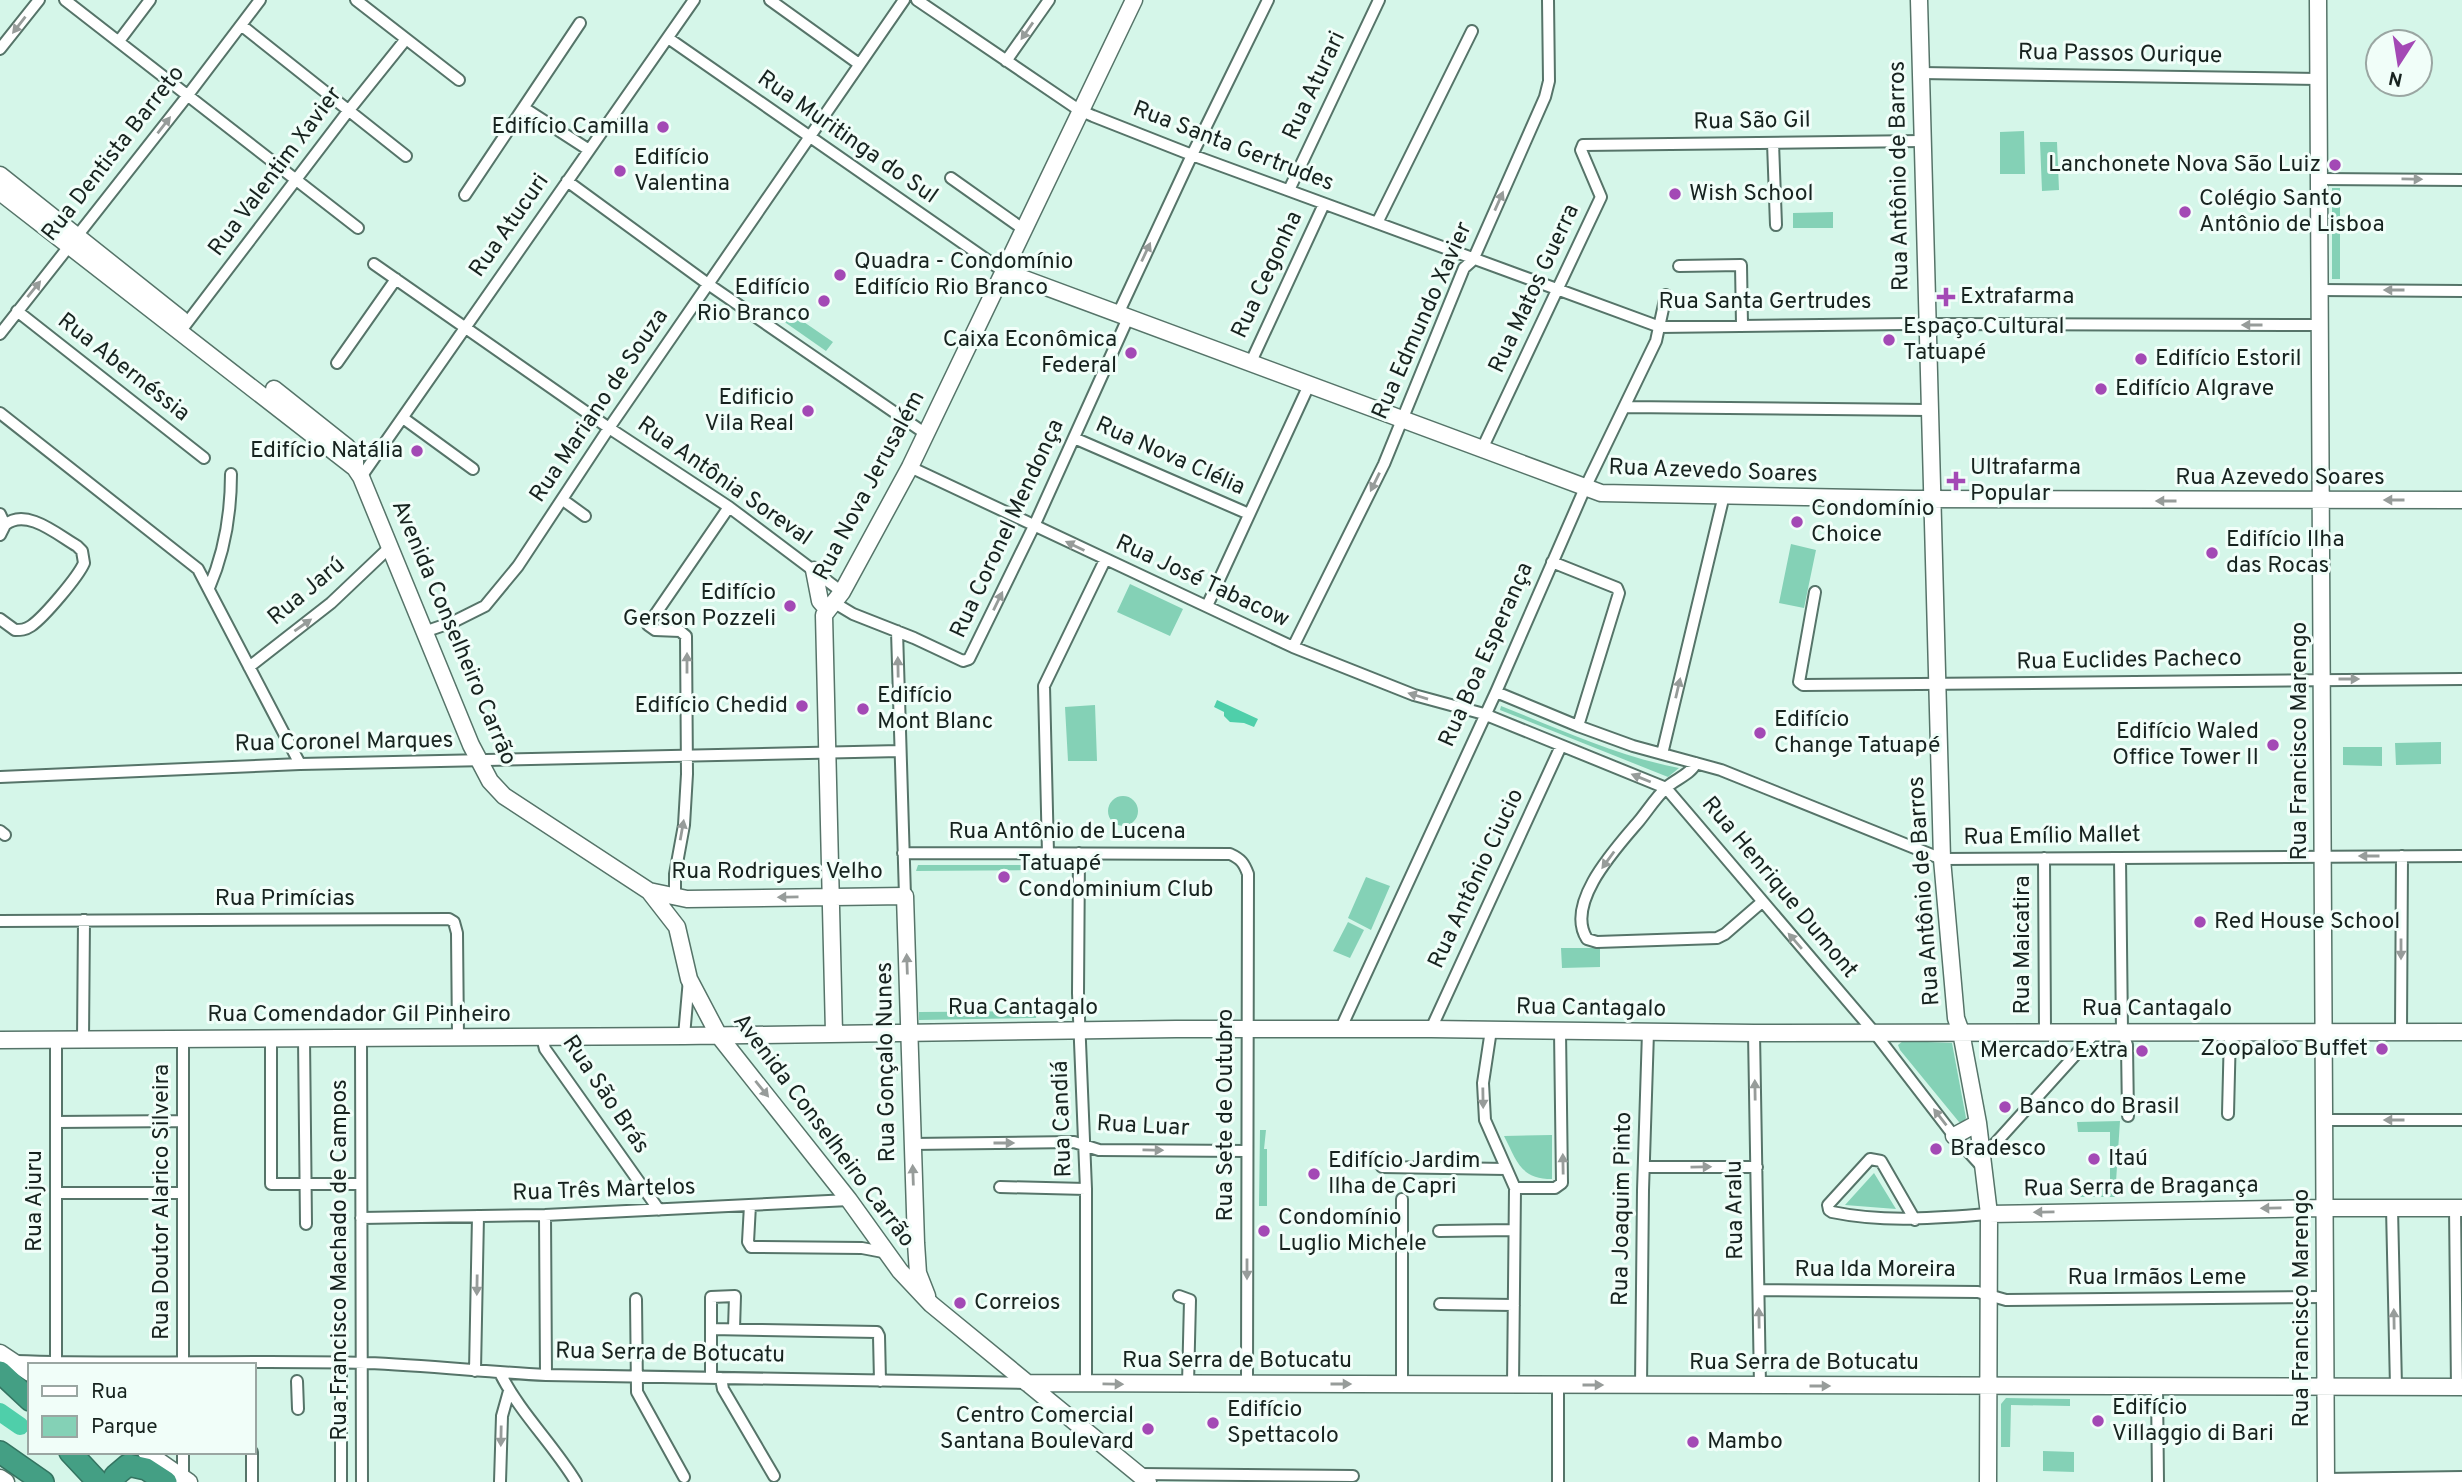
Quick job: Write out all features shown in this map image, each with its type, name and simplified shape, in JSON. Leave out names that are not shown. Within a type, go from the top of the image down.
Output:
[{"type":"highway","points":[[4,1362],[28,1397]]},
{"type":"highway","points":[[0,1389],[28,1413]]},
{"type":"highway","points":[[0,1452],[43,1482]]},
{"type":"highway","points":[[74,1455],[98,1482]]},
{"type":"highway","points":[[114,1482],[115,1476],[128,1465],[179,1481]]},
{"type":"street","points":[[0,49],[39,0]]},
{"type":"street","points":[[65,0],[358,228]]},
{"type":"street","points":[[118,40],[150,0]]},
{"type":"street","name":"Rua Dentista Barreto","points":[[0,334],[260,0]]},
{"type":"street","name":"Rua Atucuri","points":[[358,472],[403,418],[695,0]]},
{"type":"street","points":[[770,0],[859,64]]},
{"type":"street","name":"Rua Mariano de Souza","points":[[424,632],[453,622],[485,606],[518,566],[609,428],[904,0]]},
{"type":"street","name":"Rua Santa Gertrudes","points":[[917,0],[1079,110],[1473,260],[1660,327],[1926,324],[2320,325]]},
{"type":"street","points":[[1006,61],[1049,0]]},
{"type":"street","name":"Rua Nova Jerusalém","points":[[834,1033],[824,615],[910,467],[1134,0]]},
{"type":"street","name":"Rua Coronel Mendonça","points":[[834,601],[853,614],[967,662],[1074,438],[1192,155],[1268,0]]},
{"type":"street","name":"Rua Aturari","points":[[1289,190],[1379,0]]},
{"type":"street","name":"Rua Edmundo Xavier","points":[[1293,647],[1384,464],[1464,268],[1473,260],[1548,90],[1548,0]]},
{"type":"street","name":"Rua Antônio de Barros","points":[[1919,0],[1942,859],[1956,1018],[1978,1123],[1989,1214],[1988,1482]]},
{"type":"street","name":"Rua Francisco Marengo","points":[[2318,0],[2326,1480]]},
{"type":"street","points":[[363,2],[459,80]]},
{"type":"street","points":[[465,195],[580,23]]},
{"type":"street","points":[[240,26],[406,156]]},
{"type":"street","points":[[1377,223],[1472,31]]},
{"type":"street","name":"Rua Muritinga do Sul","points":[[668,38],[1003,271]]},
{"type":"street","name":"Rua Valentim Xavier","points":[[183,328],[406,39]]},
{"type":"street","name":"Rua Passos Ourique","points":[[1921,73],[2318,79]]},
{"type":"street","points":[[524,108],[589,150]]},
{"type":"street","name":"Rua São Gil","points":[[1583,145],[1922,141]]},
{"type":"street","points":[[1773,143],[1776,225]]},
{"type":"street","name":"Rua Matos Guerra","points":[[1482,449],[1601,197],[1581,150],[1583,145]]},
{"type":"street","name":"Avenida Conselheiro Carrão","points":[[0,175],[73,241],[183,328],[347,447],[355,456],[358,472],[424,632],[478,761],[490,781],[504,796],[649,891],[677,927],[689,979],[719,1035],[849,1200],[900,1271],[931,1304],[1143,1478]]},
{"type":"street","points":[[951,178],[1023,229]]},
{"type":"street","points":[[2319,179],[2462,180]]},
{"type":"street","points":[[567,181],[708,285],[926,433]]},
{"type":"street","name":"Avenida Conselheiro Carrão","points":[[0,191],[73,241]]},
{"type":"street","name":"Rua Cegonha","points":[[1250,364],[1324,204]]},
{"type":"street","name":"Rua Antônia Soreval","points":[[374,264],[729,508],[814,570],[834,601]]},
{"type":"street","points":[[1679,266],[1741,265],[1742,325]]},
{"type":"street","name":"Rua Azevedo Soares","points":[[1003,271],[1601,493],[1931,499],[2462,500]]},
{"type":"street","points":[[337,363],[396,279]]},
{"type":"street","points":[[2320,290],[2462,290]]},
{"type":"street","name":"Rua Boa Esperança","points":[[1340,1030],[1496,692],[1585,488],[1656,341],[1666,295]]},
{"type":"street","name":"Rua Abernéssia","points":[[17,311],[204,458]]},
{"type":"street","points":[[1207,606],[1309,385]]},
{"type":"street","points":[[1625,407],[1929,411]]},
{"type":"street","points":[[0,413],[201,572],[300,764]]},
{"type":"street","points":[[403,418],[473,470]]},
{"type":"street","name":"Rua Nova Clélia","points":[[1074,438],[1249,514]]},
{"type":"street","name":"Rua José Tabacow","points":[[910,467],[1293,647],[1414,695],[1484,714]]},
{"type":"street","points":[[209,588],[220,560],[228,526],[231,474]]},
{"type":"street","points":[[1496,692],[1578,726],[1662,754],[1724,495]]},
{"type":"street","points":[[562,500],[585,516]]},
{"type":"street","points":[[677,927],[681,898],[675,874],[685,813],[687,756],[686,636],[680,631],[655,630],[648,625],[729,508]]},
{"type":"street","points":[[0,514],[3,530],[17,519],[41,525],[82,551],[84,562],[78,575],[37,622],[28,628],[15,630],[0,619]]},
{"type":"street","name":"Rua Jarú","points":[[249,667],[331,603],[390,547]]},
{"type":"street","points":[[1048,853],[1044,686],[1105,560]]},
{"type":"street","points":[[1552,562],[1617,588],[1619,593],[1578,726]]},
{"type":"street","points":[[814,570],[820,601],[834,601]]},
{"type":"street","name":"Rua Euclides Pacheco","points":[[1815,592],[1799,681],[1803,685],[2462,679]]},
{"type":"street","name":"Rua Gonçalo Nunes","points":[[897,631],[902,890],[910,1032],[915,1244]]},
{"type":"street","name":"Rua Henrique Dumont","points":[[1484,714],[1666,788],[1874,1032],[1954,1136],[1983,1164]]},
{"type":"street","name":"Rua Antônio Ciucio","points":[[1431,1029],[1561,746]]},
{"type":"street","name":"Rua Coronel Marques","points":[[0,777],[300,764],[900,751]]},
{"type":"street","name":"Rua Emílio Mallet","points":[[1662,754],[1721,770],[1942,859],[2462,856]]},
{"type":"street","points":[[1696,763],[1666,788],[1595,878],[1586,897],[1581,929],[1587,939],[1597,942],[1717,938],[1762,902]]},
{"type":"street","name":"Rua Antônio de Lucena","points":[[903,853],[1230,855]]},
{"type":"street","name":"Rua Candiá","points":[[1079,853],[1078,993],[1086,1189],[1086,1384]]},
{"type":"street","name":"Rua Sete de Outubro","points":[[1230,855],[1245,864],[1248,874],[1247,1384]]},
{"type":"street","points":[[2401,1031],[2402,856]]},
{"type":"street","name":"Rua Maicatira","points":[[2044,858],[2045,1031]]},
{"type":"street","points":[[2120,858],[2122,1031],[2127,1045],[2127,1115]]},
{"type":"street","name":"Rua Rodrigues Velho","points":[[649,891],[681,898],[832,896],[902,890]]},
{"type":"street","name":"Rua Primícias","points":[[0,921],[449,919],[457,933],[458,1037]]},
{"type":"street","points":[[83,1040],[84,920]]},
{"type":"street","name":"Avenida Conselheiro Carrão","points":[[684,1037],[689,979]]},
{"type":"street","name":"Rua Cantagalo","points":[[719,1035],[1247,1029],[1754,1033],[2462,1032]]},
{"type":"street","points":[[1491,1030],[1483,1083],[1485,1120],[1515,1188],[1513,1385]]},
{"type":"street","points":[[1515,1188],[1555,1188],[1562,1183],[1560,1031]]},
{"type":"street","points":[[2228,1114],[2230,1031]]},
{"type":"street","name":"Rua Joaquim Pinto","points":[[1641,1385],[1648,1032]]},
{"type":"street","points":[[1983,1164],[2096,1032]]},
{"type":"street","name":"Rua Aralu","points":[[1754,1033],[1760,1386]]},
{"type":"street","name":"Rua Comendador Gil Pinheiro","points":[[0,1040],[719,1035]]},
{"type":"street","name":"Rua São Brás","points":[[542,1037],[545,1049],[659,1210]]},
{"type":"street","points":[[271,1038],[272,1185],[361,1184]]},
{"type":"street","points":[[304,1038],[306,1224]]},
{"type":"street","name":"Rua Francisco Machado de Campos","points":[[361,1038],[362,1482]]},
{"type":"street","name":"Rua Doutor Alarico Silveira","points":[[183,1039],[183,1363]]},
{"type":"street","name":"Rua Ajuru","points":[[56,1040],[56,1363]]},
{"type":"street","points":[[2325,1120],[2462,1120]]},
{"type":"street","points":[[56,1122],[183,1121]]},
{"type":"street","points":[[1954,1136],[1978,1123]]},
{"type":"street","name":"Rua Luar","points":[[912,1144],[1074,1142],[1099,1150],[1247,1151]]},
{"type":"street","points":[[1914,1220],[1881,1161],[1874,1158],[1870,1158],[1828,1205],[1829,1210],[1843,1214],[1914,1220],[1989,1214]]},
{"type":"street","points":[[1382,1167],[1506,1168]]},
{"type":"street","points":[[1644,1167],[1757,1167]]},
{"type":"street","points":[[1000,1187],[1086,1189]]},
{"type":"street","points":[[56,1193],[183,1193]]},
{"type":"street","points":[[1402,1199],[1402,1385]]},
{"type":"street","name":"Rua Três Martelos","points":[[361,1218],[545,1215],[849,1200]]},
{"type":"street","points":[[750,1205],[748,1242],[751,1247],[862,1248],[903,1253],[915,1244]]},
{"type":"street","points":[[2392,1208],[2396,1387]]},
{"type":"street","points":[[2459,1208],[2459,1387]]},
{"type":"street","name":"Rua Serra de Bragança","points":[[1989,1214],[2459,1208]]},
{"type":"street","points":[[545,1215],[546,1375]]},
{"type":"street","points":[[475,1371],[478,1216]]},
{"type":"street","points":[[1439,1231],[1514,1230]]},
{"type":"street","name":"Avenida Conselheiro Carrão","points":[[915,1244],[918,1273],[931,1304]]},
{"type":"street","name":"Rua Ida Moreira","points":[[1759,1290],[1978,1292],[1990,1295]]},
{"type":"street","name":"Rua Irmãos Leme","points":[[1990,1295],[2006,1300],[2324,1297]]},
{"type":"street","points":[[734,1329],[734,1296],[710,1297],[716,1378],[774,1476]]},
{"type":"street","points":[[1179,1296],[1190,1300],[1188,1384]]},
{"type":"street","points":[[636,1299],[635,1377],[639,1398],[684,1477]]},
{"type":"street","points":[[1440,1304],[1514,1305]]},
{"type":"street","points":[[711,1329],[877,1332],[880,1336],[880,1381]]},
{"type":"street","points":[[4,1362],[28,1372]]},
{"type":"street","name":"Rua Serra de Botucatu","points":[[4,1362],[56,1363]]},
{"type":"street","points":[[297,1362],[298,1409]]},
{"type":"street","name":"Rua Serra de Botucatu","points":[[253,1363],[419,1364],[475,1371],[546,1375],[1086,1384],[2459,1387]]},
{"type":"street","points":[[341,1363],[341,1482]]},
{"type":"street","points":[[500,1373],[509,1391],[562,1458],[576,1482]]},
{"type":"street","points":[[1558,1385],[1558,1482]]},
{"type":"street","points":[[2157,1387],[2158,1482]]},
{"type":"street","points":[[500,1482],[502,1416],[509,1391]]},
{"type":"street","points":[[148,1454],[179,1481]]},
{"type":"street","points":[[179,1481],[183,1454]]},
{"type":"street","points":[[252,1454],[252,1482]]},
{"type":"street","points":[[1143,1478],[1353,1476]]},
{"type":"street","points":[[2326,1480],[2442,1480],[2462,1477]]},
{"type":"street","points":[[0,1478],[6,1482]]},
{"type":"green space","points":[[2024,131],[2025,174],[2000,174],[2000,132]]},
{"type":"green space","points":[[2040,142],[2057,142],[2059,190],[2042,191]]},
{"type":"green space","points":[[2332,188],[2340,188],[2340,279],[2332,279]]},
{"type":"green space","points":[[1833,212],[1833,228],[1793,228],[1793,213]]},
{"type":"green space","points":[[782,307],[833,342],[826,351],[776,316]]},
{"type":"green space","points":[[1791,544],[1816,550],[1804,608],[1779,603]]},
{"type":"green space","points":[[1130,584],[1183,609],[1170,636],[1117,612]]},
{"type":"green space","points":[[1095,705],[1097,761],[1068,761],[1065,707]]},
{"type":"green space","points":[[1501,706],[1611,749],[1679,768],[1668,777],[1500,710]]},
{"type":"green space","points":[[2441,742],[2441,764],[2396,765],[2395,743]]},
{"type":"green space","points":[[2343,747],[2382,747],[2382,766],[2343,765]]},
{"type":"green space","points":[[1123,796],[1133,801],[1138,811],[1133,821],[1123,826],[1113,821],[1108,811],[1113,801]]},
{"type":"green space","points":[[918,865],[1037,865],[1037,870],[916,871]]},
{"type":"green space","points":[[1366,877],[1390,886],[1371,930],[1348,918]]},
{"type":"green space","points":[[1348,922],[1364,930],[1350,958],[1333,951]]},
{"type":"green space","points":[[1561,948],[1600,948],[1600,967],[1562,968]]},
{"type":"green space","points":[[1037,1011],[1036,1018],[919,1020],[919,1012]]},
{"type":"green space","points":[[1903,1041],[1952,1043],[1966,1118],[1964,1122],[1959,1122],[1900,1050],[1898,1045]]},
{"type":"green space","points":[[2120,1121],[2115,1197],[2078,1197],[2078,1186],[2095,1186],[2095,1193],[2101,1193],[2102,1188],[2110,1188],[2110,1132],[2078,1132],[2077,1122]]},
{"type":"green space","points":[[1260,1130],[1266,1130],[1264,1149],[1267,1149],[1267,1206],[1259,1206]]},
{"type":"green space","points":[[1552,1135],[1552,1179],[1526,1172],[1516,1161],[1504,1136]]},
{"type":"green space","points":[[1874,1173],[1896,1209],[1845,1205]]},
{"type":"green space","points":[[2006,1398],[2070,1399],[2070,1406],[2011,1405],[2010,1447],[2001,1447],[2001,1404]]},
{"type":"green space","points":[[2043,1451],[2074,1452],[2074,1472],[2043,1471]]},
{"type":"shaded area","points":[[1217,700],[1258,719],[1254,727],[1230,722],[1224,712],[1214,707]]},
{"type":"waterway","points":[[0,1412],[20,1426]]},
{"type":"place","name":"Edifício Camilla","points":[[663,127]]},
{"type":"place","name":"Lanchonete Nova São Luiz","points":[[2335,165]]},
{"type":"place","name":"Edifício Valentina","points":[[620,171]]},
{"type":"place","name":"Wish School","points":[[1675,194]]},
{"type":"place","name":"Colégio Santo Antônio de Lisboa","points":[[2185,212]]},
{"type":"place","name":"Quadra - Condomínio Edifício Rio Branco","points":[[840,275]]},
{"type":"place","name":"Extrafarma","points":[[1946,297]]},
{"type":"place","name":"Edifício Rio Branco","points":[[824,301]]},
{"type":"place","name":"Espaço Cultural Tatuapé","points":[[1889,340]]},
{"type":"place","name":"Caixa Econômica Federal","points":[[1131,353]]},
{"type":"place","name":"Edifício Estoril","points":[[2141,359]]},
{"type":"place","name":"Edifício Algrave","points":[[2101,389]]},
{"type":"place","name":"Edificio Vila Real","points":[[808,411]]},
{"type":"place","name":"Edifício Natália","points":[[417,451]]},
{"type":"place","name":"Ultrafarma Popular","points":[[1956,481]]},
{"type":"place","name":"Condomínio Choice","points":[[1797,522]]},
{"type":"place","name":"Edifício Ilha das Rocas","points":[[2212,553]]},
{"type":"place","name":"Edifício Gerson Pozzeli","points":[[790,606]]},
{"type":"place","name":"Edifício Chedid","points":[[802,706]]},
{"type":"place","name":"Edifício Mont Blanc","points":[[863,709]]},
{"type":"place","name":"Edifício Change Tatuapé","points":[[1760,733]]},
{"type":"place","name":"Edifício Waled Office Tower II","points":[[2273,745]]},
{"type":"place","name":"Tatuapé Condominium Club","points":[[1004,877]]},
{"type":"place","name":"Red House School","points":[[2200,922]]},
{"type":"place","name":"Zoopaloo Buffet","points":[[2382,1049]]},
{"type":"place","name":"Mercado Extra","points":[[2142,1051]]},
{"type":"place","name":"Banco do Brasil","points":[[2005,1107]]},
{"type":"place","name":"Bradesco","points":[[1936,1149]]},
{"type":"place","name":"Itaú","points":[[2094,1159]]},
{"type":"place","name":"Edifício Jardim Ilha de Capri","points":[[1314,1174]]},
{"type":"place","name":"Condomínio Luglio Michele","points":[[1264,1231]]},
{"type":"place","name":"Correios","points":[[960,1303]]},
{"type":"place","name":"Edifício Villaggio di Bari","points":[[2098,1421]]},
{"type":"place","name":"Edifício Spettacolo","points":[[1213,1423]]},
{"type":"place","name":"Centro Comercial Santana Boulevard","points":[[1148,1429]]},
{"type":"place","name":"Mambo","points":[[1693,1442]]}]
